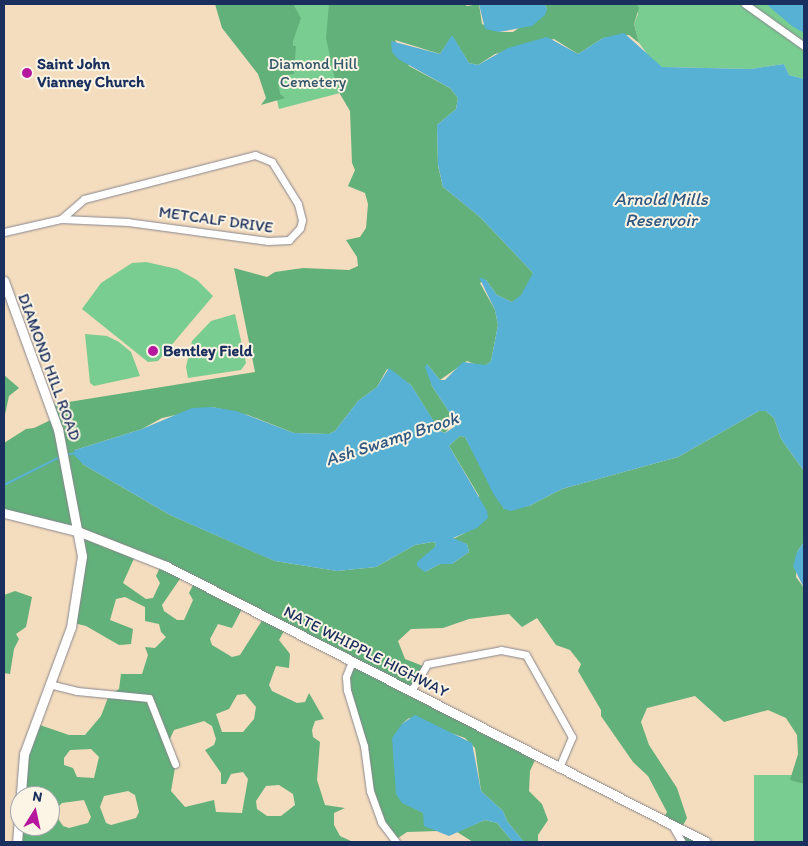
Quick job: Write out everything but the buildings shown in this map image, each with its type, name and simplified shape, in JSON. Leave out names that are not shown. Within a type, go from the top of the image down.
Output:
[{"type":"main road","name":"DIAMOND HILL ROAD","points":[[4,281],[55,419],[64,451],[80,532],[81,577],[77,602],[64,649],[49,684],[24,754],[17,842]]},
{"type":"main road","name":"NATE WHIPPLE HIGHWAY","points":[[4,513],[80,532],[166,566],[706,842]]},
{"type":"street","points":[[745,4],[804,46]]},
{"type":"street","name":"METCALF DRIVE","points":[[4,232],[61,219],[128,222],[280,242],[296,236],[302,220],[298,204],[281,172],[272,162],[255,155],[84,198],[61,219]]},
{"type":"street","points":[[411,691],[427,664],[501,650],[526,655],[572,737],[559,768]]},
{"type":"street","points":[[352,661],[346,677],[347,690],[364,746],[370,791],[381,822],[396,842]]},
{"type":"street","points":[[49,684],[77,691],[149,698],[174,764]]},
{"type":"street","points":[[672,825],[682,842]]},
{"type":"green space","points":[[215,4],[293,4],[301,18],[293,41],[293,46],[296,46],[294,74],[284,75],[278,82],[280,94],[285,98],[261,105],[266,98],[258,74],[222,28]]},
{"type":"green space","name":"Diamond Hill Cemetery","points":[[285,4],[333,4],[340,93],[279,109],[270,68]]},
{"type":"green space","points":[[329,4],[464,4],[467,6],[479,4],[482,24],[499,32],[513,32],[547,9],[545,4],[637,4],[639,8],[634,24],[639,43],[629,35],[603,38],[578,54],[554,39],[495,54],[478,65],[469,63],[452,36],[440,54],[395,40],[409,66],[450,88],[458,98],[456,109],[437,125],[438,166],[443,187],[480,217],[533,273],[532,279],[518,300],[512,302],[497,295],[486,280],[480,283],[495,310],[498,325],[491,361],[486,365],[477,365],[467,361],[440,380],[427,364],[432,386],[455,421],[445,433],[439,430],[411,385],[387,369],[377,387],[358,401],[335,431],[329,434],[294,433],[248,415],[212,407],[162,418],[142,429],[75,450],[77,456],[84,465],[170,515],[275,561],[337,571],[376,567],[415,545],[436,543],[425,572],[440,564],[452,564],[469,552],[467,544],[453,539],[465,533],[479,496],[449,446],[460,436],[465,437],[504,509],[529,506],[562,489],[678,457],[759,411],[766,411],[774,418],[781,439],[804,471],[804,542],[797,552],[796,577],[804,588],[804,784],[790,780],[798,754],[797,735],[786,718],[768,710],[724,722],[695,696],[647,708],[641,722],[649,745],[677,788],[687,818],[681,829],[704,842],[680,842],[672,826],[662,821],[667,812],[648,776],[633,762],[601,716],[601,710],[578,671],[581,664],[570,650],[556,645],[537,618],[522,627],[509,614],[469,619],[443,628],[411,629],[398,641],[405,659],[423,666],[412,694],[536,758],[530,771],[529,791],[542,804],[548,820],[538,835],[538,842],[524,842],[507,821],[503,811],[481,791],[475,748],[465,738],[409,718],[402,724],[396,794],[423,813],[438,831],[407,832],[395,840],[377,815],[366,760],[347,691],[352,664],[285,629],[279,640],[290,654],[289,668],[276,666],[269,685],[272,691],[297,703],[305,702],[309,693],[324,719],[315,721],[312,730],[313,737],[320,742],[317,780],[325,805],[345,808],[334,813],[334,825],[340,836],[353,842],[18,842],[18,836],[60,836],[60,822],[63,826],[69,828],[88,823],[91,817],[84,800],[62,803],[60,805],[60,786],[22,786],[34,723],[69,735],[85,735],[101,716],[109,695],[119,689],[121,674],[142,674],[148,655],[145,647],[155,648],[166,637],[161,632],[159,624],[145,621],[145,607],[125,597],[116,599],[110,620],[133,629],[131,644],[119,645],[86,626],[74,623],[80,533],[4,514],[4,443],[26,429],[34,428],[55,418],[50,405],[255,372],[234,268],[267,277],[275,272],[303,268],[349,270],[358,266],[357,257],[346,240],[360,237],[366,228],[368,204],[365,193],[348,186],[355,170],[352,163],[350,111],[337,89],[326,38]],"holes":[[[136,554],[161,565],[156,576],[160,583],[153,598],[146,599],[123,583]],[[182,576],[194,583],[189,593],[193,600],[184,620],[177,620],[164,611],[162,605]],[[243,607],[263,619],[240,655],[232,657],[212,645],[210,639],[218,624],[232,628]],[[245,694],[256,707],[254,719],[243,732],[222,732],[216,714],[229,709],[237,695]],[[204,721],[212,726],[216,739],[214,745],[205,750],[221,773],[221,784],[226,784],[231,774],[243,772],[248,779],[242,813],[216,812],[214,800],[185,807],[171,791],[175,768],[169,741],[174,730]],[[91,749],[99,757],[94,778],[77,777],[73,768],[64,765],[64,758],[70,750]],[[279,785],[293,794],[295,805],[281,816],[267,816],[257,809],[256,801],[266,786]],[[128,791],[135,795],[139,812],[136,818],[111,825],[106,823],[100,807],[104,796]]]},
{"type":"green space","points":[[637,4],[766,4],[804,33],[804,79],[789,75],[784,64],[751,69],[662,67],[651,59],[639,43],[634,24],[638,14]]},
{"type":"green space","points":[[146,262],[177,269],[197,280],[213,296],[158,361],[148,362],[82,309],[101,283],[132,263]]},
{"type":"green space","points":[[235,314],[246,363],[241,370],[188,378],[186,367],[192,341],[211,321]]},
{"type":"green space","points":[[85,334],[107,336],[119,342],[131,352],[140,376],[94,386],[90,383]]},
{"type":"green space","points":[[4,375],[19,388],[9,396],[4,419]]},
{"type":"green space","points":[[15,591],[32,597],[26,627],[16,634],[19,639],[14,649],[10,674],[4,673],[4,595]]},
{"type":"green space","points":[[754,775],[804,775],[804,842],[754,842]]},
{"type":"green space","points":[[485,820],[497,823],[513,842],[473,842],[457,832]]},
{"type":"water","points":[[479,4],[545,4],[547,9],[545,15],[532,26],[499,32],[485,29]]},
{"type":"water","points":[[766,4],[804,4],[804,33],[792,26]]},
{"type":"water","name":"Arnold Mills Reservoir","points":[[624,33],[662,67],[751,69],[784,64],[789,75],[804,79],[804,471],[781,439],[774,418],[766,411],[759,411],[678,457],[562,489],[529,506],[511,511],[504,509],[494,495],[465,437],[460,436],[449,446],[487,511],[488,518],[477,528],[453,538],[467,544],[469,552],[452,564],[440,564],[425,572],[417,566],[417,562],[435,547],[436,543],[432,542],[415,545],[376,567],[337,571],[275,561],[170,515],[84,465],[73,454],[75,450],[142,429],[192,408],[212,407],[236,411],[294,433],[329,434],[335,431],[358,401],[377,387],[389,368],[411,385],[440,431],[445,433],[454,427],[455,421],[432,386],[425,367],[427,364],[440,380],[445,380],[463,362],[486,365],[491,361],[498,325],[495,310],[479,277],[486,280],[497,295],[512,302],[521,295],[533,273],[480,217],[443,187],[438,165],[437,125],[456,109],[458,98],[450,88],[398,59],[392,52],[391,41],[440,54],[452,35],[469,63],[478,65],[508,48],[547,37],[578,54],[603,38]]},
{"type":"water","points":[[804,542],[804,588],[793,566],[797,552]]},
{"type":"water","points":[[415,715],[472,743],[481,791],[503,811],[507,821],[524,842],[513,842],[497,823],[485,820],[449,836],[424,826],[423,813],[402,803],[396,794],[392,738],[402,724]]},
{"type":"waterway","name":"Ash Swamp Brook","points":[[66,455],[76,453]]},
{"type":"waterway","name":"Ash Swamp Brook","points":[[4,485],[60,457]]},
{"type":"place","name":"Saint John Vianney Church","points":[[27,73]]},
{"type":"place","name":"Bentley Field","points":[[153,351]]}]
